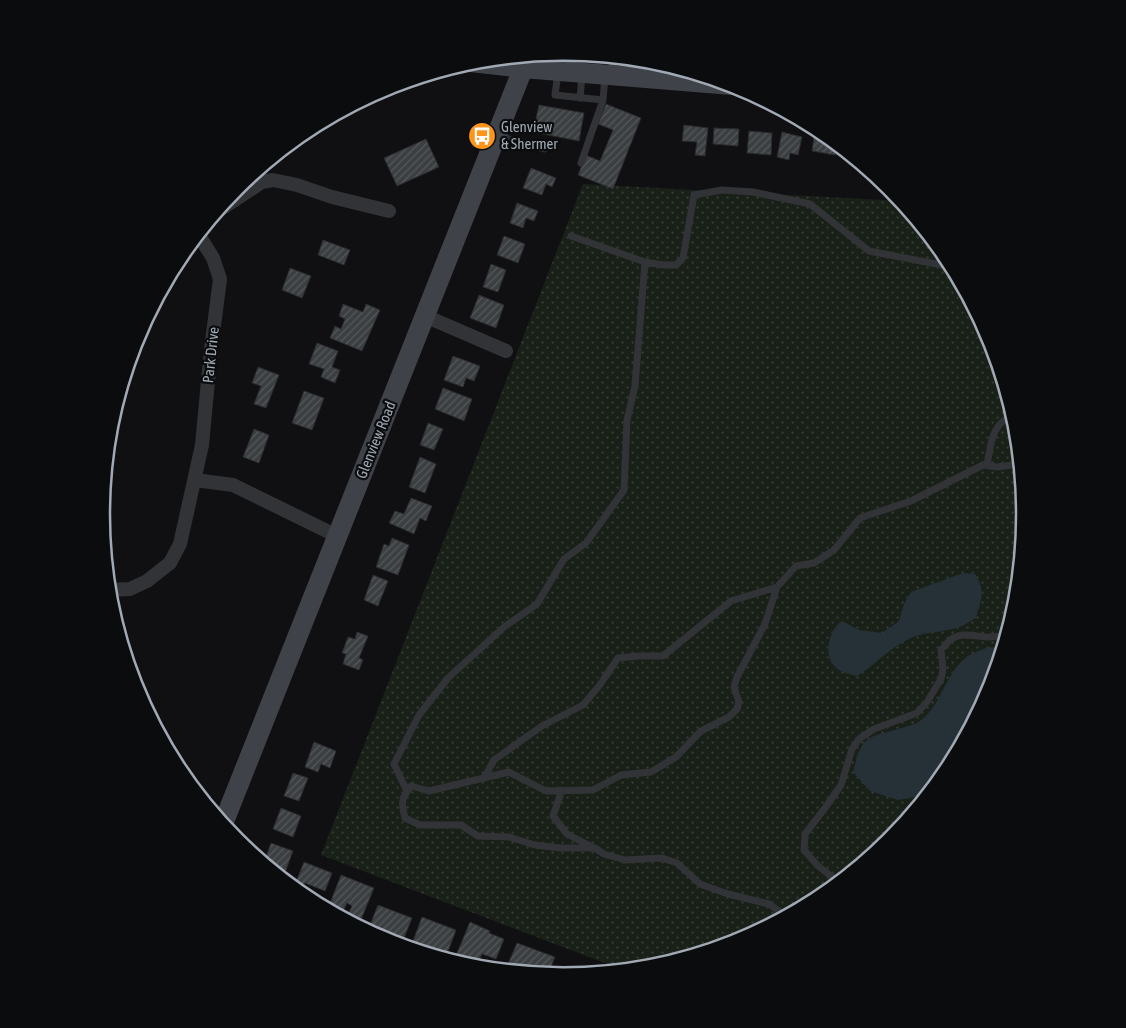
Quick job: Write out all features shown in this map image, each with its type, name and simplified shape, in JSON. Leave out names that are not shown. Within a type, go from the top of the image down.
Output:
[{"type":"main road","points":[[529,62],[610,69],[688,79]]},
{"type":"main road","name":"Glenview Road","points":[[226,816],[526,63]]},
{"type":"street","points":[[242,195],[262,182],[272,180],[297,185],[332,197],[389,211]]},
{"type":"street","name":"Park Drive","points":[[117,590],[130,589],[147,581],[170,563],[180,544],[203,437],[211,348],[220,279],[213,258],[202,241]]},
{"type":"street","points":[[425,316],[506,351]]},
{"type":"street","points":[[195,480],[233,485],[338,536]]},
{"type":"lane","points":[[570,67],[556,95],[603,100]]},
{"type":"lane","points":[[570,67],[580,98]]},
{"type":"lane","points":[[581,162],[603,100],[610,69]]},
{"type":"lane","points":[[496,135],[544,149]]},
{"type":"lane","points":[[571,236],[645,262],[663,266],[676,265],[682,258],[694,195],[722,190],[753,192],[810,204],[869,251],[941,265]]},
{"type":"lane","points":[[407,791],[394,764],[419,715],[448,678],[504,626],[537,604],[564,559],[586,543],[624,490],[627,420],[635,386],[645,262]]},
{"type":"lane","points":[[987,466],[995,430],[1005,418]]},
{"type":"lane","points":[[595,848],[561,848],[535,845],[509,837],[478,836],[461,825],[420,825],[405,818],[402,806],[403,796],[412,786],[429,791],[509,772],[546,791],[593,790],[621,775],[651,772],[676,757],[701,731],[729,717],[737,709],[739,702],[734,686],[737,677],[765,624],[777,587],[796,566],[814,563],[834,550],[860,518],[911,501],[983,465],[997,467],[1013,465]]},
{"type":"lane","points":[[484,778],[494,760],[542,726],[583,705],[618,658],[662,656],[731,601],[777,587]]},
{"type":"lane","points":[[833,877],[818,866],[804,850],[805,834],[841,784],[852,749],[859,739],[874,729],[917,713],[927,702],[941,679],[943,669],[941,650],[949,639],[965,634],[999,636]]},
{"type":"lane","points":[[562,790],[553,816],[567,834],[604,854],[625,860],[662,858],[677,863],[700,884],[728,894],[769,904],[779,911]]},
{"type":"shaded area","points":[[583,184],[889,200],[922,238],[955,288],[969,314],[992,368],[1007,426],[1012,455],[1016,514],[1012,573],[1007,602],[992,660],[969,714],[955,740],[922,790],[903,813],[862,854],[839,873],[815,890],[763,920],[709,943],[651,958],[608,964],[321,855]]},
{"type":"shaded area","points":[[963,573],[975,574],[980,585],[981,595],[976,618],[959,627],[913,637],[893,648],[857,676],[840,671],[834,666],[828,653],[828,647],[833,631],[840,622],[859,630],[882,633],[899,621],[904,604],[911,592]]},
{"type":"shaded area","points":[[989,647],[995,647],[969,714],[939,766],[922,790],[916,797],[898,800],[870,791],[853,772],[856,759],[863,744],[874,736],[917,723],[925,717],[938,700],[953,672],[970,655]]},
{"type":"building","points":[[606,104],[641,118],[613,189],[578,175],[586,155],[600,161],[613,130],[598,124]]},
{"type":"building","points":[[539,105],[584,113],[579,141],[533,132]]},
{"type":"building","points":[[684,125],[708,128],[705,156],[695,155],[697,142],[682,141]]},
{"type":"building","points":[[714,128],[739,129],[738,146],[713,144]]},
{"type":"building","points":[[749,131],[772,133],[771,155],[747,153]]},
{"type":"building","points":[[782,132],[802,137],[798,155],[790,153],[789,160],[777,157]]},
{"type":"building","points":[[814,137],[835,153],[835,155],[812,151]]},
{"type":"building","points":[[426,139],[439,167],[397,186],[384,158]]},
{"type":"building","points":[[531,168],[556,178],[552,187],[546,184],[542,195],[523,188]]},
{"type":"building","points":[[517,203],[538,211],[534,221],[526,218],[523,228],[510,223]]},
{"type":"building","points":[[504,236],[525,244],[518,263],[497,255]]},
{"type":"building","points":[[323,240],[350,250],[344,265],[318,255]]},
{"type":"building","points":[[491,264],[506,270],[498,292],[483,287]]},
{"type":"building","points":[[290,268],[311,276],[302,298],[282,290]]},
{"type":"building","points":[[479,295],[504,305],[496,328],[470,318]]},
{"type":"building","points":[[343,304],[363,312],[366,304],[380,310],[362,351],[330,338],[335,326],[341,329],[345,319],[339,316]]},
{"type":"building","points":[[317,343],[338,351],[332,367],[340,370],[335,383],[321,377],[324,369],[309,364]]},
{"type":"building","points":[[453,356],[480,366],[474,381],[466,378],[463,387],[444,380]]},
{"type":"building","points":[[258,367],[279,375],[266,408],[254,404],[261,386],[252,383]]},
{"type":"building","points":[[443,388],[472,399],[464,421],[435,409]]},
{"type":"building","points":[[304,391],[324,398],[312,430],[292,423]]},
{"type":"building","points":[[428,423],[443,429],[434,450],[420,445]]},
{"type":"building","points":[[254,429],[269,435],[259,463],[243,457]]},
{"type":"building","points":[[420,457],[436,464],[425,493],[409,487]]},
{"type":"building","points":[[411,498],[432,506],[426,521],[420,518],[414,534],[389,523],[395,511],[404,514]]},
{"type":"building","points":[[392,538],[409,545],[398,575],[376,567],[384,544],[389,546]]},
{"type":"building","points":[[373,575],[388,581],[378,606],[364,600]]},
{"type":"building","points":[[357,632],[368,636],[359,658],[363,660],[359,670],[343,664],[346,654],[342,653],[348,637],[355,639]]},
{"type":"building","points":[[314,742],[336,751],[330,768],[321,764],[318,772],[305,767]]},
{"type":"building","points":[[293,773],[308,778],[299,801],[284,796]]},
{"type":"building","points":[[281,808],[301,816],[293,837],[273,829]]},
{"type":"building","points":[[271,843],[293,851],[285,872],[266,856]]},
{"type":"building","points":[[304,862],[332,873],[325,891],[305,883],[304,885],[297,880]]},
{"type":"building","points":[[341,875],[374,888],[361,919],[349,912],[352,906],[347,903],[344,910],[331,902]]},
{"type":"building","points":[[378,905],[412,918],[404,938],[371,923]]},
{"type":"building","points":[[422,917],[456,930],[448,951],[413,941]]},
{"type":"building","points":[[470,922],[504,939],[496,959],[482,954],[480,959],[457,954]]},
{"type":"building","points":[[517,943],[555,957],[551,967],[508,963]]},
{"type":"place","name":"Glenview & Shermer","points":[[482,136]]}]
